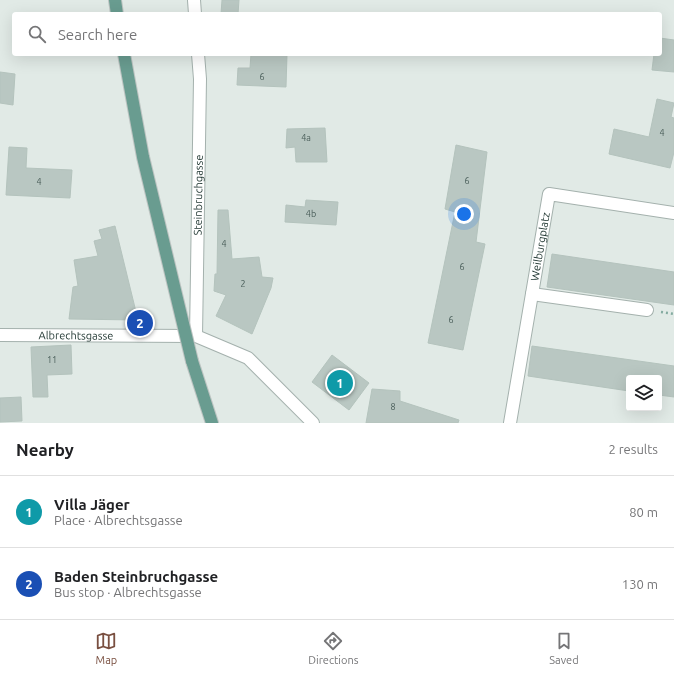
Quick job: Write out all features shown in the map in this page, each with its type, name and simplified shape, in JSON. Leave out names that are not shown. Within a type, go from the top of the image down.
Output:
[{"type":"main road","points":[[115,0],[117,12]]},
{"type":"main road","points":[[124,56],[143,157],[169,268],[192,361],[212,423]]},
{"type":"street","points":[[194,0],[195,12]]},
{"type":"street","name":"Steinbruchgasse","points":[[196,336],[200,79],[198,56]]},
{"type":"street","name":"Weilburgplatz","points":[[510,423],[549,194],[674,213]]},
{"type":"street","points":[[532,294],[647,310]]},
{"type":"street","name":"Albrechtsgasse","points":[[0,335],[196,336],[248,358],[313,423]]},
{"type":"building","points":[[222,0],[239,0],[238,12],[221,12]]},
{"type":"building","points":[[662,38],[674,40],[674,72],[652,70],[654,56],[662,56]]},
{"type":"building","points":[[251,56],[287,56],[286,87],[237,85],[238,68],[250,68]]},
{"type":"building","points":[[0,72],[15,74],[13,105],[0,103]]},
{"type":"building","points":[[657,99],[674,103],[671,117],[674,118],[674,152],[670,168],[609,154],[614,129],[649,137]]},
{"type":"building","points":[[325,128],[327,162],[296,162],[295,147],[286,148],[287,129]]},
{"type":"building","points":[[456,145],[487,152],[476,242],[485,244],[463,350],[428,343],[455,212],[445,209]]},
{"type":"building","points":[[9,147],[27,148],[26,168],[72,170],[70,198],[6,195]]},
{"type":"building","points":[[306,200],[338,202],[336,225],[285,222],[286,205],[305,207]]},
{"type":"building","points":[[218,210],[228,210],[232,259],[259,257],[262,277],[273,278],[271,288],[252,334],[216,316],[226,295],[214,291],[215,274],[217,274]]},
{"type":"building","points":[[115,226],[138,320],[69,319],[73,287],[78,286],[74,260],[98,256],[94,241],[102,239],[99,230]]},
{"type":"building","points":[[552,254],[674,272],[674,305],[547,287]]},
{"type":"building","points":[[71,345],[72,374],[47,375],[48,397],[33,397],[31,347]]},
{"type":"building","points":[[532,346],[674,366],[674,397],[662,395],[662,375],[626,375],[626,391],[528,376]]},
{"type":"building","points":[[332,355],[369,383],[349,410],[312,382]]},
{"type":"building","points":[[372,389],[400,391],[400,401],[459,420],[458,423],[366,423]]},
{"type":"building","points":[[21,397],[22,421],[0,422],[0,398]]},
{"type":"place","name":"Baden Steinbruchgasse","points":[[140,323]]},
{"type":"place","name":"Villa Jäger","points":[[340,383]]}]
